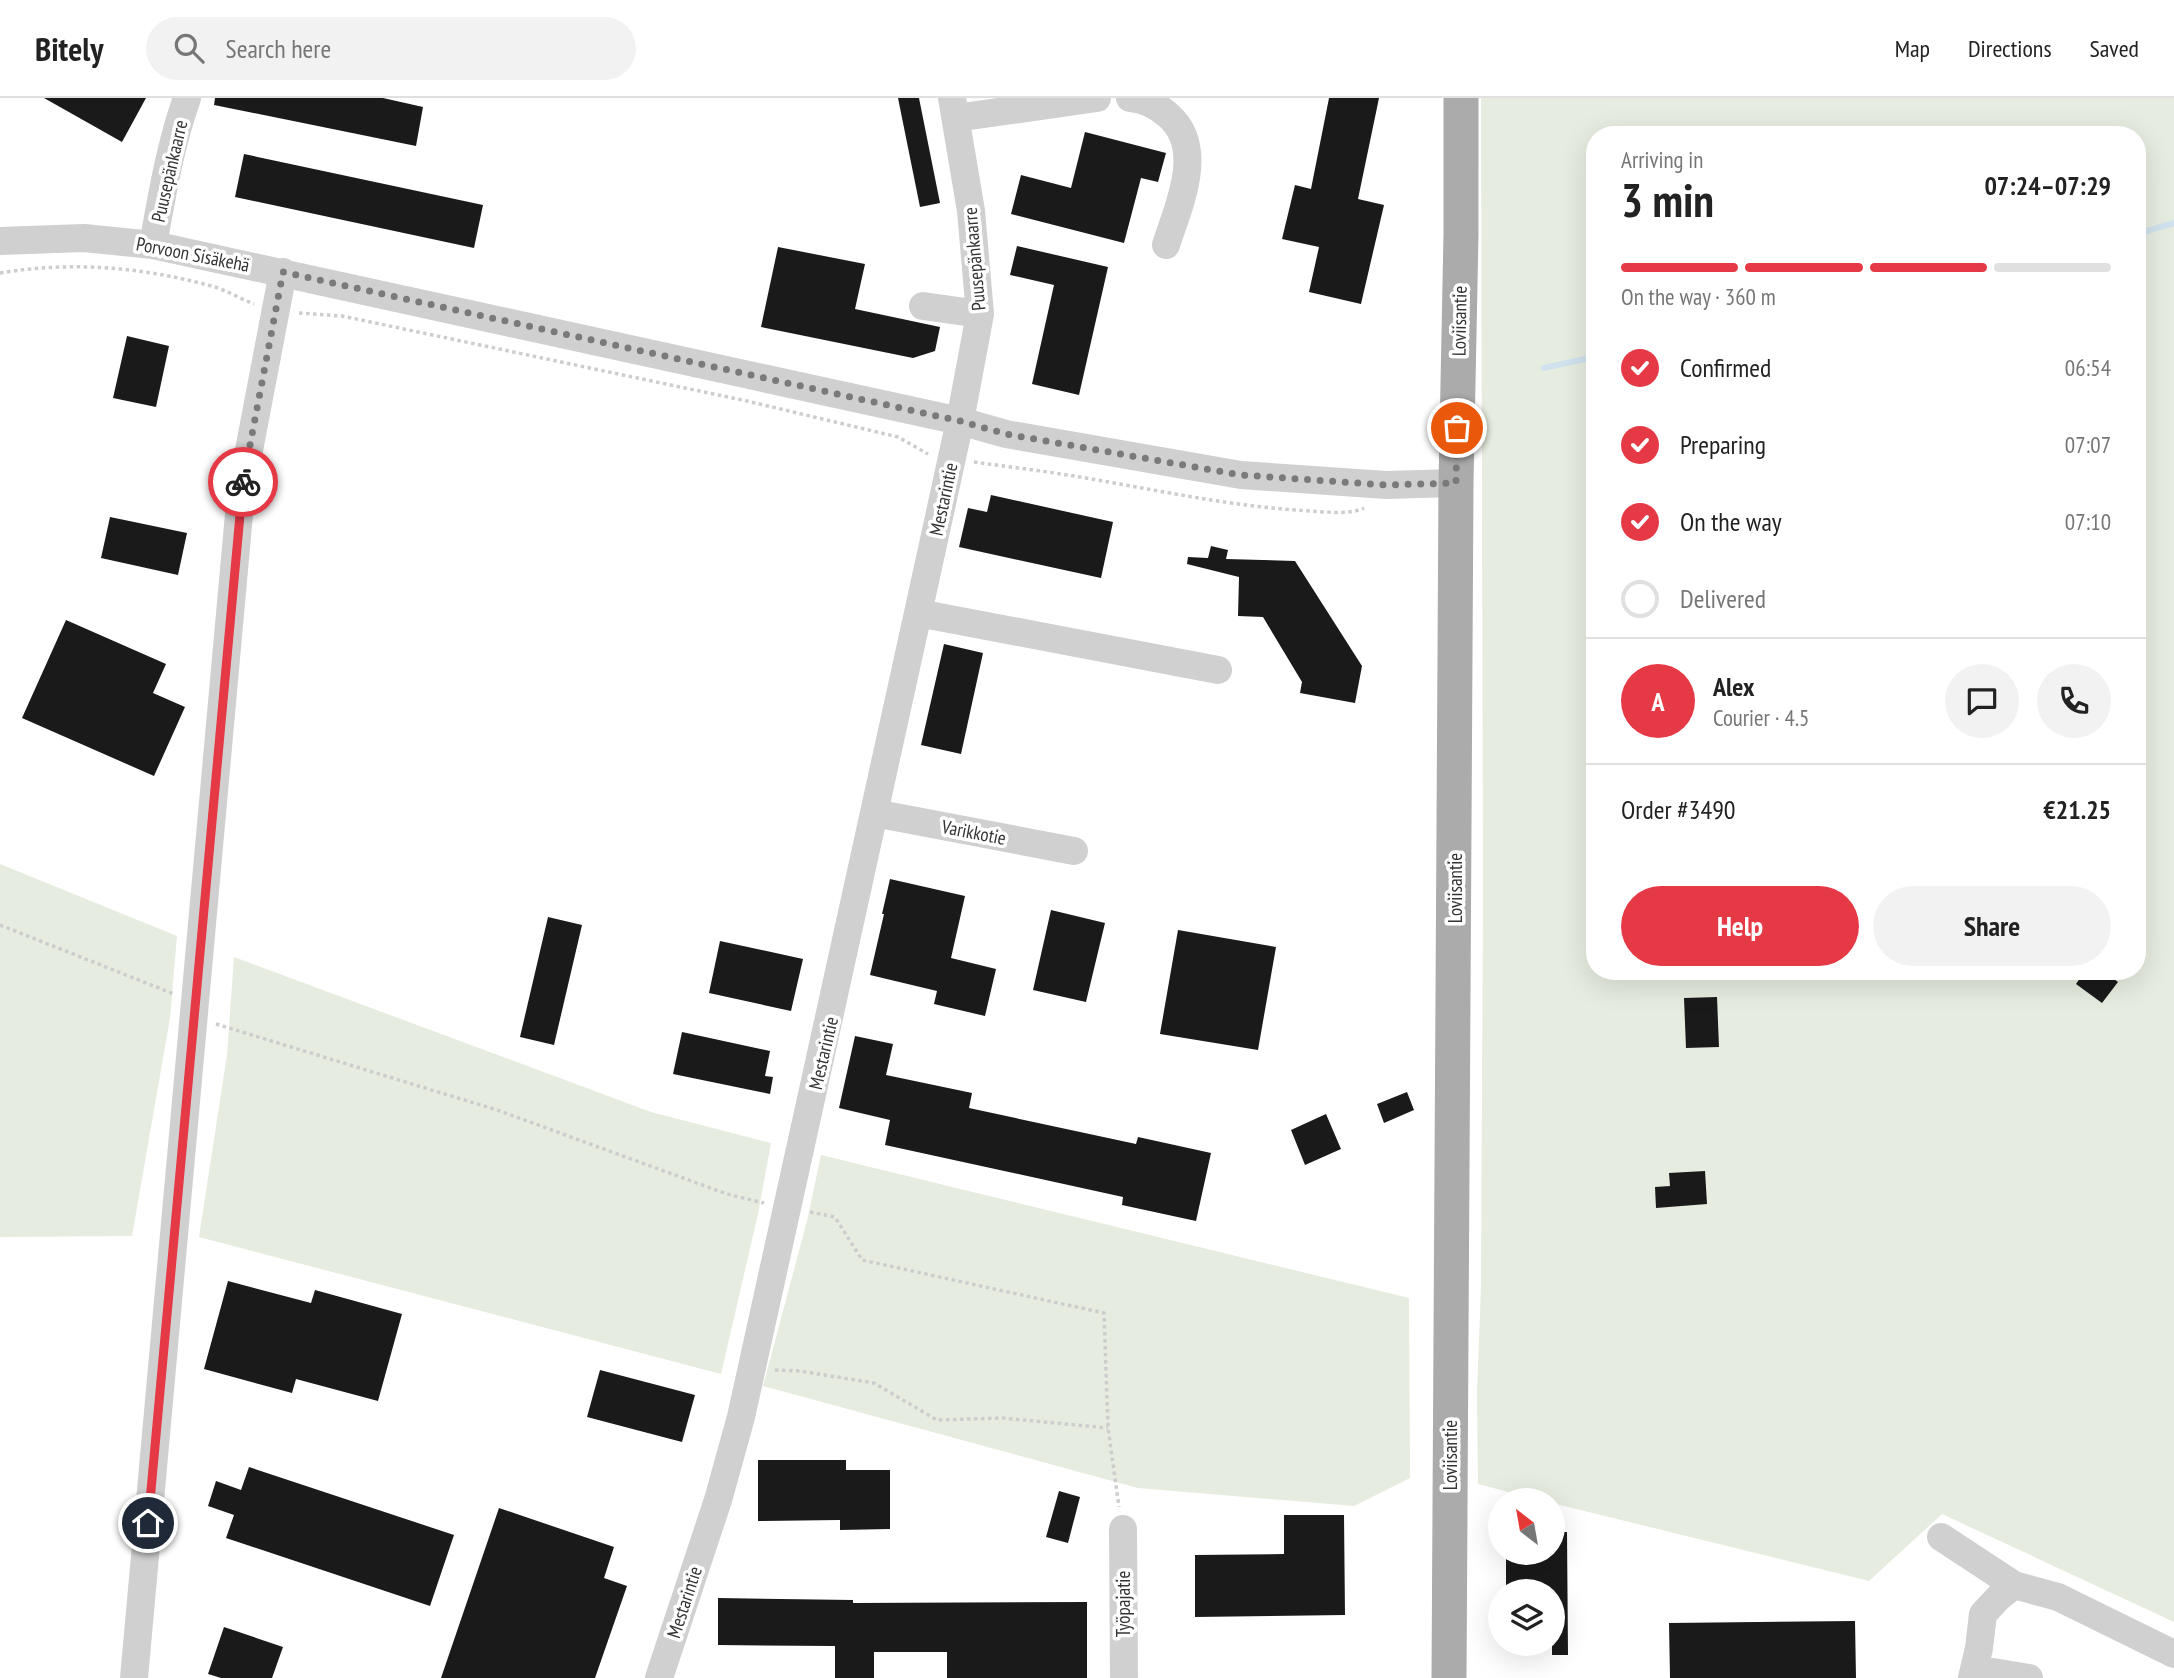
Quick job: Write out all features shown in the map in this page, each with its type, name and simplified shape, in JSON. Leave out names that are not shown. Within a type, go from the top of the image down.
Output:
[{"type":"main road","name":"Loviisantie","points":[[1450,1678],[1456,483],[1461,98]]},
{"type":"street","name":"Puusepänkaarre","points":[[153,245],[167,172],[187,98]]},
{"type":"street","points":[[954,108],[1097,98]]},
{"type":"street","points":[[1130,98],[1157,106],[1176,122],[1184,138],[1188,157],[1187,180],[1166,246]]},
{"type":"street","name":"Puusepänkaarre","points":[[954,108],[971,211],[980,314],[960,421]]},
{"type":"street","name":"Porvoon Sisäkehä","points":[[0,241],[84,238],[153,245],[960,421],[1006,434],[1241,475],[1386,485],[1456,483]]},
{"type":"street","points":[[134,1678],[241,492],[283,272]]},
{"type":"street","points":[[923,306],[980,314]]},
{"type":"street","name":"Mestarintie","points":[[659,1678],[718,1500],[741,1417],[960,421]]},
{"type":"street","points":[[918,613],[1218,670]]},
{"type":"street","name":"Varikkotie","points":[[874,813],[1074,851]]},
{"type":"street","name":"Työpajatie","points":[[1122,1529],[1124,1678]]},
{"type":"street","points":[[1941,1537],[2014,1586],[2058,1597],[2174,1654]]},
{"type":"street","points":[[1972,1678],[1983,1614],[2014,1586]]},
{"type":"street","points":[[1986,1678],[1993,1672],[2029,1678]]},
{"type":"path","points":[[0,272],[38,267],[110,267],[160,274],[217,287],[257,306],[297,313],[342,316],[747,401],[898,437],[930,455],[1078,476],[1219,502],[1273,509],[1336,512],[1360,510],[1372,504],[1386,485]]},
{"type":"path","points":[[0,925],[194,1002],[217,1025],[497,1110],[727,1195],[835,1216],[862,1260],[1104,1313],[1108,1428],[1122,1529]]},
{"type":"path","points":[[751,1369],[800,1371],[874,1383],[937,1420],[1002,1418],[1108,1428]]},
{"type":"shaded area","points":[[1481,98],[2174,98],[2174,1622],[1942,1514],[1869,1581],[1565,1506],[1565,1488],[1494,1488],[1478,1484],[1477,1393],[1481,1287],[1483,896]]},
{"type":"shaded area","points":[[0,864],[177,936],[170,1018],[132,1236],[0,1237]]},
{"type":"shaded area","points":[[234,957],[651,1112],[771,1143],[758,1214],[721,1374],[199,1237],[227,1055]]},
{"type":"shaded area","points":[[821,1155],[1409,1298],[1410,1478],[1354,1506],[1138,1488],[763,1386],[807,1221]]},
{"type":"building","points":[[44,98],[146,98],[122,142]]},
{"type":"building","points":[[215,98],[383,98],[423,107],[416,146],[214,105]]},
{"type":"building","points":[[898,98],[919,98],[940,203],[920,207]]},
{"type":"building","points":[[1329,98],[1379,98],[1358,199],[1384,205],[1361,304],[1309,292],[1319,247],[1282,239],[1295,185],[1311,189]]},
{"type":"building","points":[[1085,132],[1166,153],[1158,182],[1141,178],[1124,243],[1011,214],[1021,175],[1071,188]]},
{"type":"building","points":[[244,154],[483,205],[474,248],[235,197]]},
{"type":"building","points":[[1017,246],[1108,267],[1079,395],[1032,384],[1054,285],[1010,275]]},
{"type":"building","points":[[778,247],[865,264],[855,309],[940,327],[935,351],[913,358],[761,327]]},
{"type":"building","points":[[127,336],[169,346],[156,407],[113,398]]},
{"type":"building","points":[[991,495],[1113,522],[1101,578],[959,547],[968,508],[987,512]]},
{"type":"building","points":[[110,517],[187,533],[178,575],[101,558]]},
{"type":"building","points":[[1211,546],[1228,550],[1226,559],[1295,561],[1362,666],[1355,703],[1300,693],[1302,682],[1263,617],[1238,616],[1239,577],[1187,564],[1188,557],[1208,558]]},
{"type":"building","points":[[66,620],[166,664],[153,693],[185,707],[154,776],[22,718]]},
{"type":"building","points":[[944,644],[983,653],[961,754],[921,745]]},
{"type":"building","points":[[890,879],[965,896],[951,958],[996,969],[985,1016],[934,1004],[937,991],[870,975]]},
{"type":"building","points":[[1051,910],[1105,923],[1086,1002],[1033,990]]},
{"type":"building","points":[[548,917],[582,925],[554,1045],[520,1037]]},
{"type":"building","points":[[1178,930],[1276,947],[1258,1050],[1160,1034]]},
{"type":"building","points":[[720,941],[803,959],[791,1011],[709,993]]},
{"type":"building","points":[[2079,980],[2118,982],[2102,1003],[2076,984]]},
{"type":"building","points":[[1717,997],[1719,1047],[1686,1048],[1684,998]]},
{"type":"building","points":[[682,1032],[770,1051],[765,1076],[773,1077],[770,1094],[673,1074]]},
{"type":"building","points":[[855,1036],[893,1044],[886,1075],[972,1093],[969,1108],[1136,1144],[1138,1137],[1211,1153],[1196,1221],[1122,1205],[1123,1197],[885,1145],[890,1120],[839,1108]]},
{"type":"building","points":[[1407,1092],[1414,1110],[1384,1123],[1377,1104]]},
{"type":"building","points":[[1326,1114],[1341,1149],[1305,1165],[1291,1130]]},
{"type":"building","points":[[1705,1171],[1707,1204],[1656,1208],[1655,1187],[1670,1186],[1669,1173]]},
{"type":"building","points":[[228,1281],[311,1303],[315,1290],[402,1314],[378,1401],[296,1379],[292,1393],[204,1369]]},
{"type":"building","points":[[600,1370],[695,1395],[682,1442],[587,1417]]},
{"type":"building","points":[[758,1460],[846,1460],[846,1470],[890,1470],[890,1529],[840,1530],[840,1520],[758,1521]]},
{"type":"building","points":[[249,1467],[454,1535],[430,1606],[226,1538],[234,1515],[208,1506],[216,1481],[241,1490]]},
{"type":"building","points":[[1059,1491],[1080,1497],[1068,1543],[1046,1537]]},
{"type":"building","points":[[499,1508],[614,1547],[604,1578],[627,1586],[595,1678],[441,1678]]},
{"type":"building","points":[[1284,1515],[1344,1515],[1345,1615],[1195,1617],[1195,1555],[1284,1554]]},
{"type":"building","points":[[1567,1532],[1568,1655],[1565,1655],[1565,1579],[1506,1579],[1506,1565],[1565,1565]]},
{"type":"building","points":[[718,1598],[853,1600],[853,1603],[1087,1602],[1087,1678],[947,1678],[947,1652],[874,1652],[874,1678],[835,1678],[835,1646],[718,1645]]},
{"type":"building","points":[[1855,1621],[1856,1678],[1670,1678],[1669,1623]]},
{"type":"building","points":[[224,1627],[283,1647],[272,1678],[221,1678],[208,1674]]},
{"type":"waterway","points":[[2146,231],[2174,223]]},
{"type":"waterway","points":[[1544,368],[1586,359]]},
{"type":"way so far","points":[[243,482],[283,272],[960,421],[1006,434],[1241,475],[1386,485],[1456,483],[1457,428]]},
{"type":"route","points":[[148,1523],[243,482]]}]
